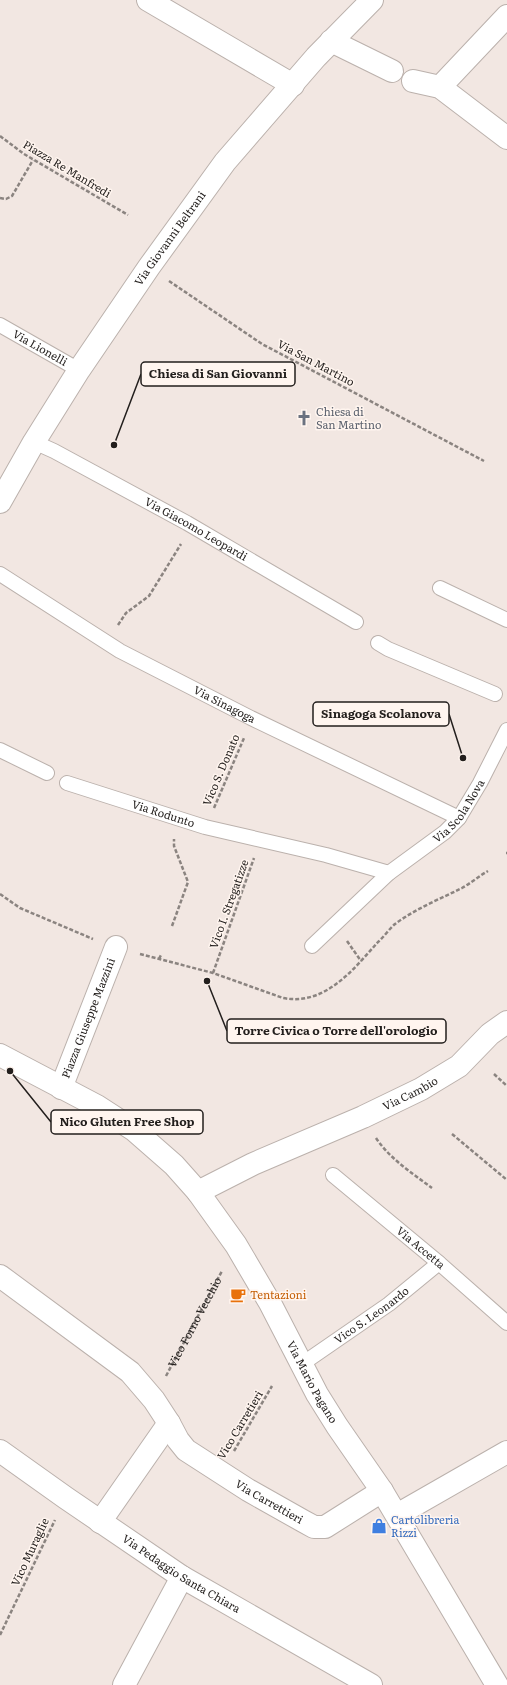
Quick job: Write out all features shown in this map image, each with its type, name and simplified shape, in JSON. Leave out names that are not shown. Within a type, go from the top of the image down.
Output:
[{"type":"street","points":[[148,0],[293,85]]},
{"type":"street","name":"Via Giovanni Beltrani","points":[[0,502],[34,442],[79,370],[149,268],[225,162],[293,85],[330,40],[372,0]]},
{"type":"street","points":[[440,87],[507,16]]},
{"type":"street","points":[[330,40],[392,71]]},
{"type":"street","points":[[413,81],[440,87],[507,138]]},
{"type":"street","name":"Piazza Giuseppe Mazzini","points":[[61,1088],[116,948]]},
{"type":"street","name":"Via Cambio","points":[[198,1192],[253,1164],[304,1149],[363,1117],[421,1089],[459,1066],[490,1034],[507,1022]]},
{"type":"street","name":"Piazza Giuseppe Mazzini","points":[[0,1055],[97,1106]]},
{"type":"street","name":"Via Mario Pagano","points":[[97,1106],[134,1130],[156,1148],[198,1192],[236,1245],[270,1303],[337,1426],[397,1515],[493,1684]]},
{"type":"street","name":"Via Carrettieri","points":[[0,1276],[130,1372],[154,1400],[170,1423],[178,1440],[186,1450],[248,1490],[314,1527],[325,1527],[382,1491]]},
{"type":"street","points":[[100,1522],[170,1423]]},
{"type":"street","name":"Via Pedaggio Santa Chiara","points":[[0,1450],[100,1522],[182,1577],[371,1685]]},
{"type":"street","points":[[397,1515],[507,1452]]},
{"type":"street","points":[[124,1685],[182,1577]]},
{"type":"lane","name":"Via Lionelli","points":[[0,325],[79,370]]},
{"type":"lane","name":"Via Giacomo Leopardi","points":[[34,442],[54,451],[192,526],[356,622]]},
{"type":"lane","name":"Via Sinagoga","points":[[0,574],[108,643],[252,718],[459,818]]},
{"type":"lane","points":[[440,588],[507,620]]},
{"type":"lane","points":[[378,643],[388,649],[495,694]]},
{"type":"lane","name":"Via Scola Nova","points":[[312,946],[389,873],[445,832],[459,818],[480,783],[507,730]]},
{"type":"lane","points":[[0,750],[47,773]]},
{"type":"lane","name":"Via Rodunto","points":[[67,783],[180,820],[260,840]]},
{"type":"lane","points":[[260,840],[326,855],[389,873]]},
{"type":"lane","name":"Via Accetta","points":[[334,1175],[439,1263],[507,1323]]},
{"type":"lane","name":"Vico S. Leonardo","points":[[302,1364],[389,1304],[439,1263]]},
{"type":"path","name":"Piazza Re Manfredi","points":[[0,136],[33,160],[128,215]]},
{"type":"path","points":[[0,198],[6,200],[12,196],[33,160]]},
{"type":"path","name":"Via San Martino","points":[[149,268],[262,344],[484,461]]},
{"type":"path","points":[[108,643],[120,620],[126,613],[136,604],[149,596],[192,526]]},
{"type":"path","name":"Vico S. Donato","points":[[205,827],[230,773],[252,718]]},
{"type":"path","points":[[172,926],[188,882],[173,842],[180,820]]},
{"type":"path","name":"Vico I. Stregatizze","points":[[213,973],[260,840]]},
{"type":"path","points":[[440,898],[464,887],[488,871]]},
{"type":"path","points":[[0,894],[20,908],[81,935],[116,948]]},
{"type":"path","points":[[159,959],[161,955]]},
{"type":"path","points":[[154,958],[175,963]]},
{"type":"path","points":[[494,1074],[507,1086]]},
{"type":"path","points":[[363,1117],[380,1144],[405,1168],[432,1188]]},
{"type":"path","points":[[452,1134],[507,1180]]},
{"type":"path","name":"Vico Forno Vecchio","points":[[154,1400],[236,1245]]},
{"type":"path","name":"Vico Carretieri","points":[[221,1472],[272,1386]]},
{"type":"path","name":"Vico Muraglie","points":[[0,1635],[66,1498]]},
{"type":"place","name":"Chiesa di San Martino","points":[[304,418]]},
{"type":"place","name":"Chiesa di San Giovanni","points":[[114,445]]},
{"type":"place","name":"Sinagoga Scolanova","points":[[463,758]]},
{"type":"place","name":"Torre Civica o Torre dell'orologio","points":[[207,981]]},
{"type":"place","name":"Nico Gluten Free Shop","points":[[10,1071]]},
{"type":"place","name":"Tentazioni","points":[[238,1295]]},
{"type":"place","name":"Cartolibreria Rizzi","points":[[379,1526]]}]
